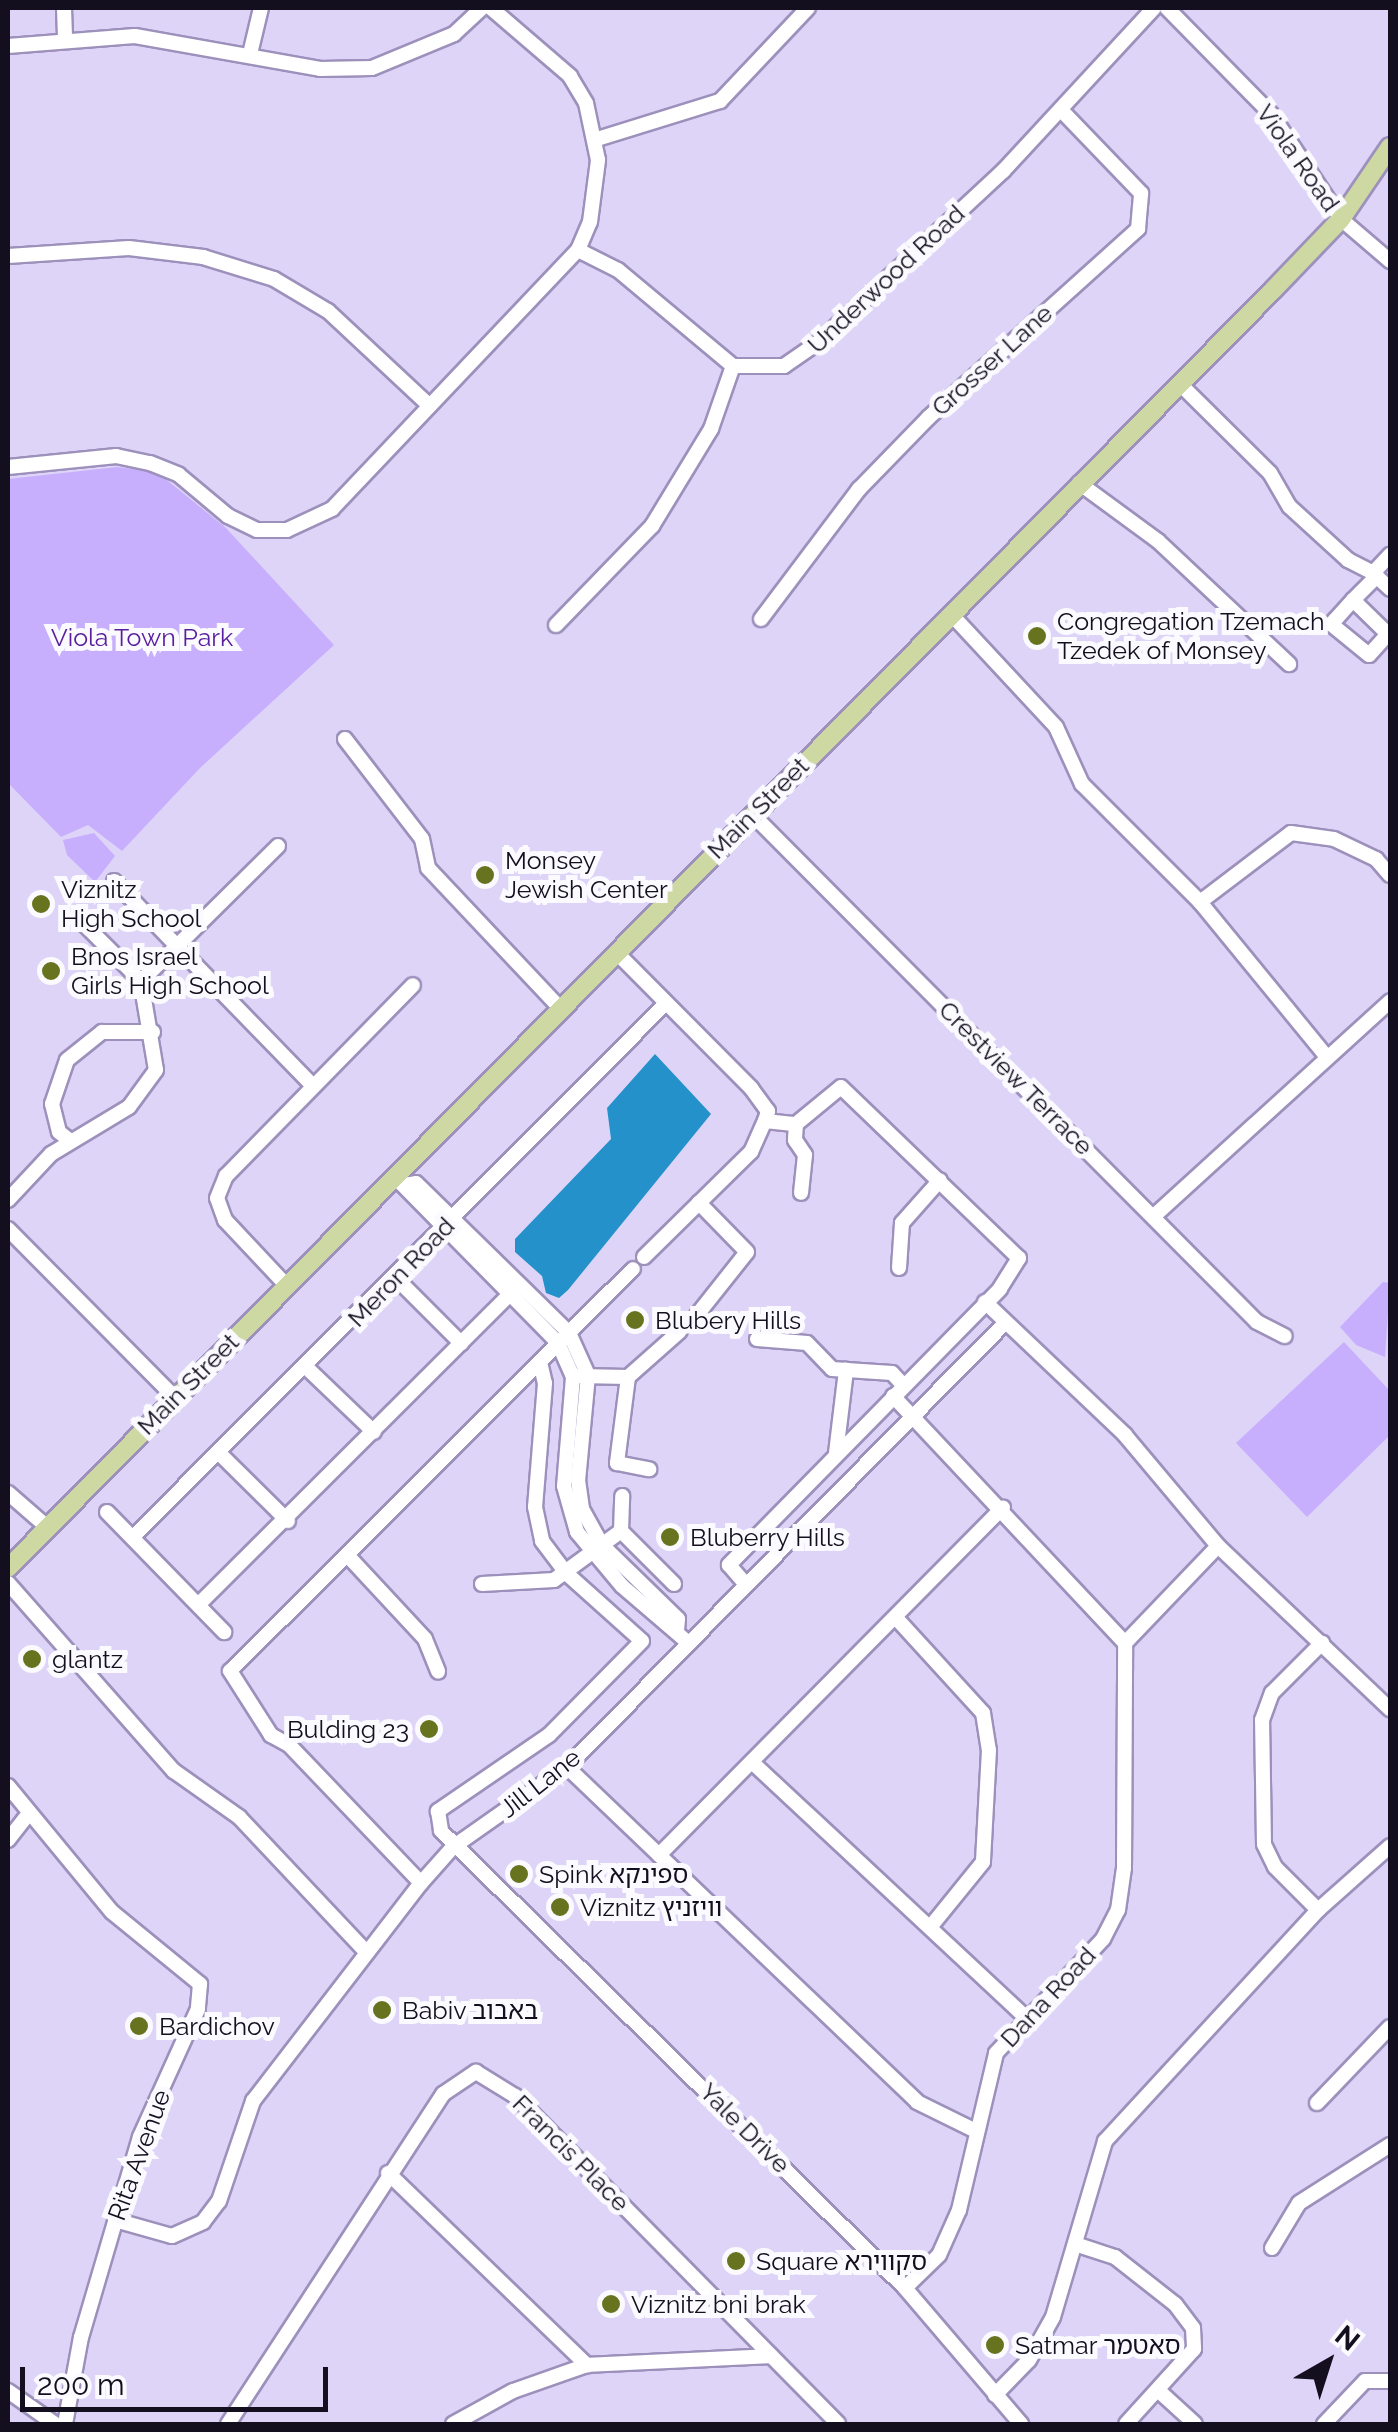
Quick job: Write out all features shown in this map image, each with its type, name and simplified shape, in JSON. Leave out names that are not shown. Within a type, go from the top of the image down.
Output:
[{"type":"main road","name":"Main Street","points":[[8,1568],[286,1285],[400,1181],[561,1008],[1340,219],[1390,147]]},
{"type":"street","points":[[64,8],[65,37]]},
{"type":"street","points":[[250,54],[261,8]]},
{"type":"street","points":[[8,46],[65,37],[135,36],[320,69],[372,68],[439,42],[482,8]]},
{"type":"street","points":[[8,467],[116,456],[150,463],[180,475],[228,516],[257,530],[287,530],[332,509],[578,250],[597,188],[597,140],[570,76],[491,8]]},
{"type":"street","points":[[597,140],[720,101],[808,8]]},
{"type":"street","name":"Underwood Road","points":[[733,366],[764,371],[802,357],[1062,111],[1154,8]]},
{"type":"street","name":"Viola Road","points":[[1167,8],[1272,114],[1340,219],[1390,261]]},
{"type":"street","name":"Grosser Lane","points":[[761,619],[848,503],[900,446],[1138,229],[1141,193],[1062,111]]},
{"type":"street","points":[[8,256],[129,248],[203,257],[274,279],[328,310],[430,406]]},
{"type":"street","points":[[556,625],[652,526],[711,429],[733,366],[618,270],[578,250]]},
{"type":"street","points":[[1179,383],[1270,473],[1290,507],[1348,560],[1375,574],[1390,588]]},
{"type":"street","points":[[1079,483],[1158,541],[1289,664]]},
{"type":"street","points":[[1353,600],[1390,555]]},
{"type":"street","points":[[951,614],[1056,727],[1082,784],[1200,902],[1326,1056]]},
{"type":"street","points":[[345,739],[422,839],[428,868],[561,1008]]},
{"type":"street","name":"Crestview Terrace","points":[[752,814],[1257,1322],[1285,1336]]},
{"type":"street","points":[[1200,902],[1291,833],[1334,839],[1376,858],[1390,874]]},
{"type":"street","points":[[141,981],[278,846]]},
{"type":"street","points":[[114,881],[313,1086]]},
{"type":"street","points":[[8,1200],[70,1140],[104,1128],[150,1084],[158,1058],[141,981],[85,925]]},
{"type":"street","points":[[616,952],[767,1116],[796,1124]]},
{"type":"street","points":[[286,1285],[225,1220],[218,1198],[226,1176],[413,985]]},
{"type":"street","points":[[1154,1216],[1390,1001]]},
{"type":"street","name":"Meron Road","points":[[133,1537],[308,1368],[666,1003]]},
{"type":"street","points":[[70,1140],[59,1132],[52,1104],[67,1060],[102,1032],[153,1032]]},
{"type":"street","points":[[744,1582],[729,1565],[985,1302],[1019,1258],[841,1087],[796,1124],[795,1140],[805,1155],[801,1193]]},
{"type":"street","points":[[644,1257],[752,1152],[767,1116]]},
{"type":"street","points":[[899,1268],[902,1224],[940,1180]]},
{"type":"street","points":[[400,1181],[416,1183],[448,1224],[564,1338],[580,1376],[578,1480],[582,1509],[597,1548],[678,1619],[681,1636]]},
{"type":"street","points":[[696,1315],[747,1252],[699,1203]]},
{"type":"street","points":[[8,1229],[175,1398]]},
{"type":"street","points":[[421,1883],[289,1745],[271,1735],[230,1672],[632,1269]]},
{"type":"street","points":[[396,1279],[461,1343]]},
{"type":"street","points":[[199,1604],[288,1520],[514,1289]]},
{"type":"street","points":[[985,1302],[1125,1435],[1218,1546],[1390,1709]]},
{"type":"street","name":"Jill Lane","points":[[116,2220],[172,2236],[203,2222],[219,2201],[253,2100],[366,1952],[453,1847],[567,1767],[681,1636],[744,1582],[1006,1322]]},
{"type":"street","points":[[648,1468],[616,1463],[628,1377],[680,1330]]},
{"type":"street","points":[[758,1340],[807,1343],[832,1369],[892,1373],[913,1416],[1003,1507],[1125,1643],[1218,1546]]},
{"type":"street","points":[[540,1362],[545,1383],[535,1507],[542,1541],[565,1572],[642,1641],[593,1698]]},
{"type":"street","points":[[308,1368],[374,1432]]},
{"type":"street","points":[[836,1454],[846,1370]]},
{"type":"street","points":[[580,1376],[628,1377]]},
{"type":"street","points":[[221,1455],[288,1520]]},
{"type":"street","points":[[8,1493],[46,1526]]},
{"type":"street","points":[[622,1496],[621,1530],[674,1584]]},
{"type":"street","points":[[658,1855],[898,1620],[1003,1507]]},
{"type":"street","points":[[107,1512],[224,1632]]},
{"type":"street","points":[[482,1584],[554,1580],[621,1530]]},
{"type":"street","points":[[348,1556],[425,1639],[438,1672]]},
{"type":"street","points":[[8,1583],[174,1771],[239,1817],[366,1952]]},
{"type":"street","points":[[898,1620],[983,1713],[988,1750],[984,1862],[932,1925]]},
{"type":"street","name":"Dana Road","points":[[905,2288],[939,2255],[958,2210],[989,2067],[1026,2018],[1103,1939],[1118,1910],[1124,1868],[1125,1643]]},
{"type":"street","points":[[1318,1910],[1276,1867],[1264,1844],[1262,1720],[1272,1692],[1322,1643]]},
{"type":"street","points":[[453,1847],[441,1831],[438,1811],[548,1735],[582,1698],[593,1698],[614,1717]]},
{"type":"street","points":[[754,1764],[932,1925],[1026,2018]]},
{"type":"street","points":[[567,1767],[917,2102],[974,2130]]},
{"type":"street","name":"Rita Avenue","points":[[8,1786],[112,1912],[200,1984],[198,2008],[140,2137],[81,2338],[65,2424]]},
{"type":"street","points":[[8,1840],[29,1813]]},
{"type":"street","name":"Yale Drive","points":[[453,1847],[905,2288],[1021,2424]]},
{"type":"street","points":[[995,2395],[1029,2360],[1053,2318],[1078,2246],[1105,2141],[1318,1910],[1388,1853]]},
{"type":"street","points":[[1317,2103],[1390,2026]]},
{"type":"street","name":"Francis Place","points":[[228,2424],[388,2173],[461,2077],[476,2072],[494,2080],[838,2424]]},
{"type":"street","points":[[1272,2248],[1298,2203],[1390,2145]]},
{"type":"street","points":[[388,2173],[587,2364]]},
{"type":"street","points":[[1078,2246],[1116,2257],[1174,2304],[1193,2328],[1194,2349],[1160,2392],[1126,2424]]},
{"type":"street","points":[[453,2424],[513,2391],[587,2364],[771,2356]]},
{"type":"street","points":[[1324,2424],[1365,2381],[1390,2381]]},
{"type":"street","points":[[8,2391],[55,2424]]},
{"type":"street","points":[[1160,2392],[1195,2424]]},
{"type":"green space","name":"Viola Town Park","points":[[117,467],[157,472],[226,528],[334,645],[200,768],[122,851],[88,825],[61,837],[8,783],[8,479]]},
{"type":"green space","points":[[94,833],[115,856],[95,882],[67,855],[63,840]]},
{"type":"green space","points":[[1383,1282],[1390,1283],[1385,1357],[1356,1345],[1340,1327]]},
{"type":"green space","points":[[1344,1342],[1390,1391],[1390,1435],[1307,1517],[1236,1443]]},
{"type":"water","points":[[655,1054],[711,1114],[568,1290],[559,1298],[546,1293],[542,1276],[515,1252],[515,1239],[611,1139],[607,1108]]},
{"type":"place","name":"Congregation Tzemach Tzedek of Monsey","points":[[1037,636]]},
{"type":"place","name":"Monsey Jewish Center","points":[[485,875]]},
{"type":"place","name":"Viznitz High School","points":[[41,904]]},
{"type":"place","name":"Bnos Israel Girls High School","points":[[51,971]]},
{"type":"place","name":"Blubery Hills","points":[[635,1320]]},
{"type":"place","name":"Bluberry Hills","points":[[670,1537]]},
{"type":"place","name":"glantz","points":[[32,1659]]},
{"type":"place","name":"Bulding 23","points":[[429,1729]]},
{"type":"place","name":"Spink ספינקא","points":[[519,1874]]},
{"type":"place","name":"Viznitz וויזניץ","points":[[560,1907]]},
{"type":"place","name":"Babiv באבוב","points":[[382,2010]]},
{"type":"place","name":"Bardichov","points":[[139,2026]]},
{"type":"place","name":"Square סקווירא","points":[[736,2261]]},
{"type":"place","name":"Viznitz bni brak","points":[[611,2304]]},
{"type":"place","name":"Satmar סאטמר","points":[[995,2345]]}]
